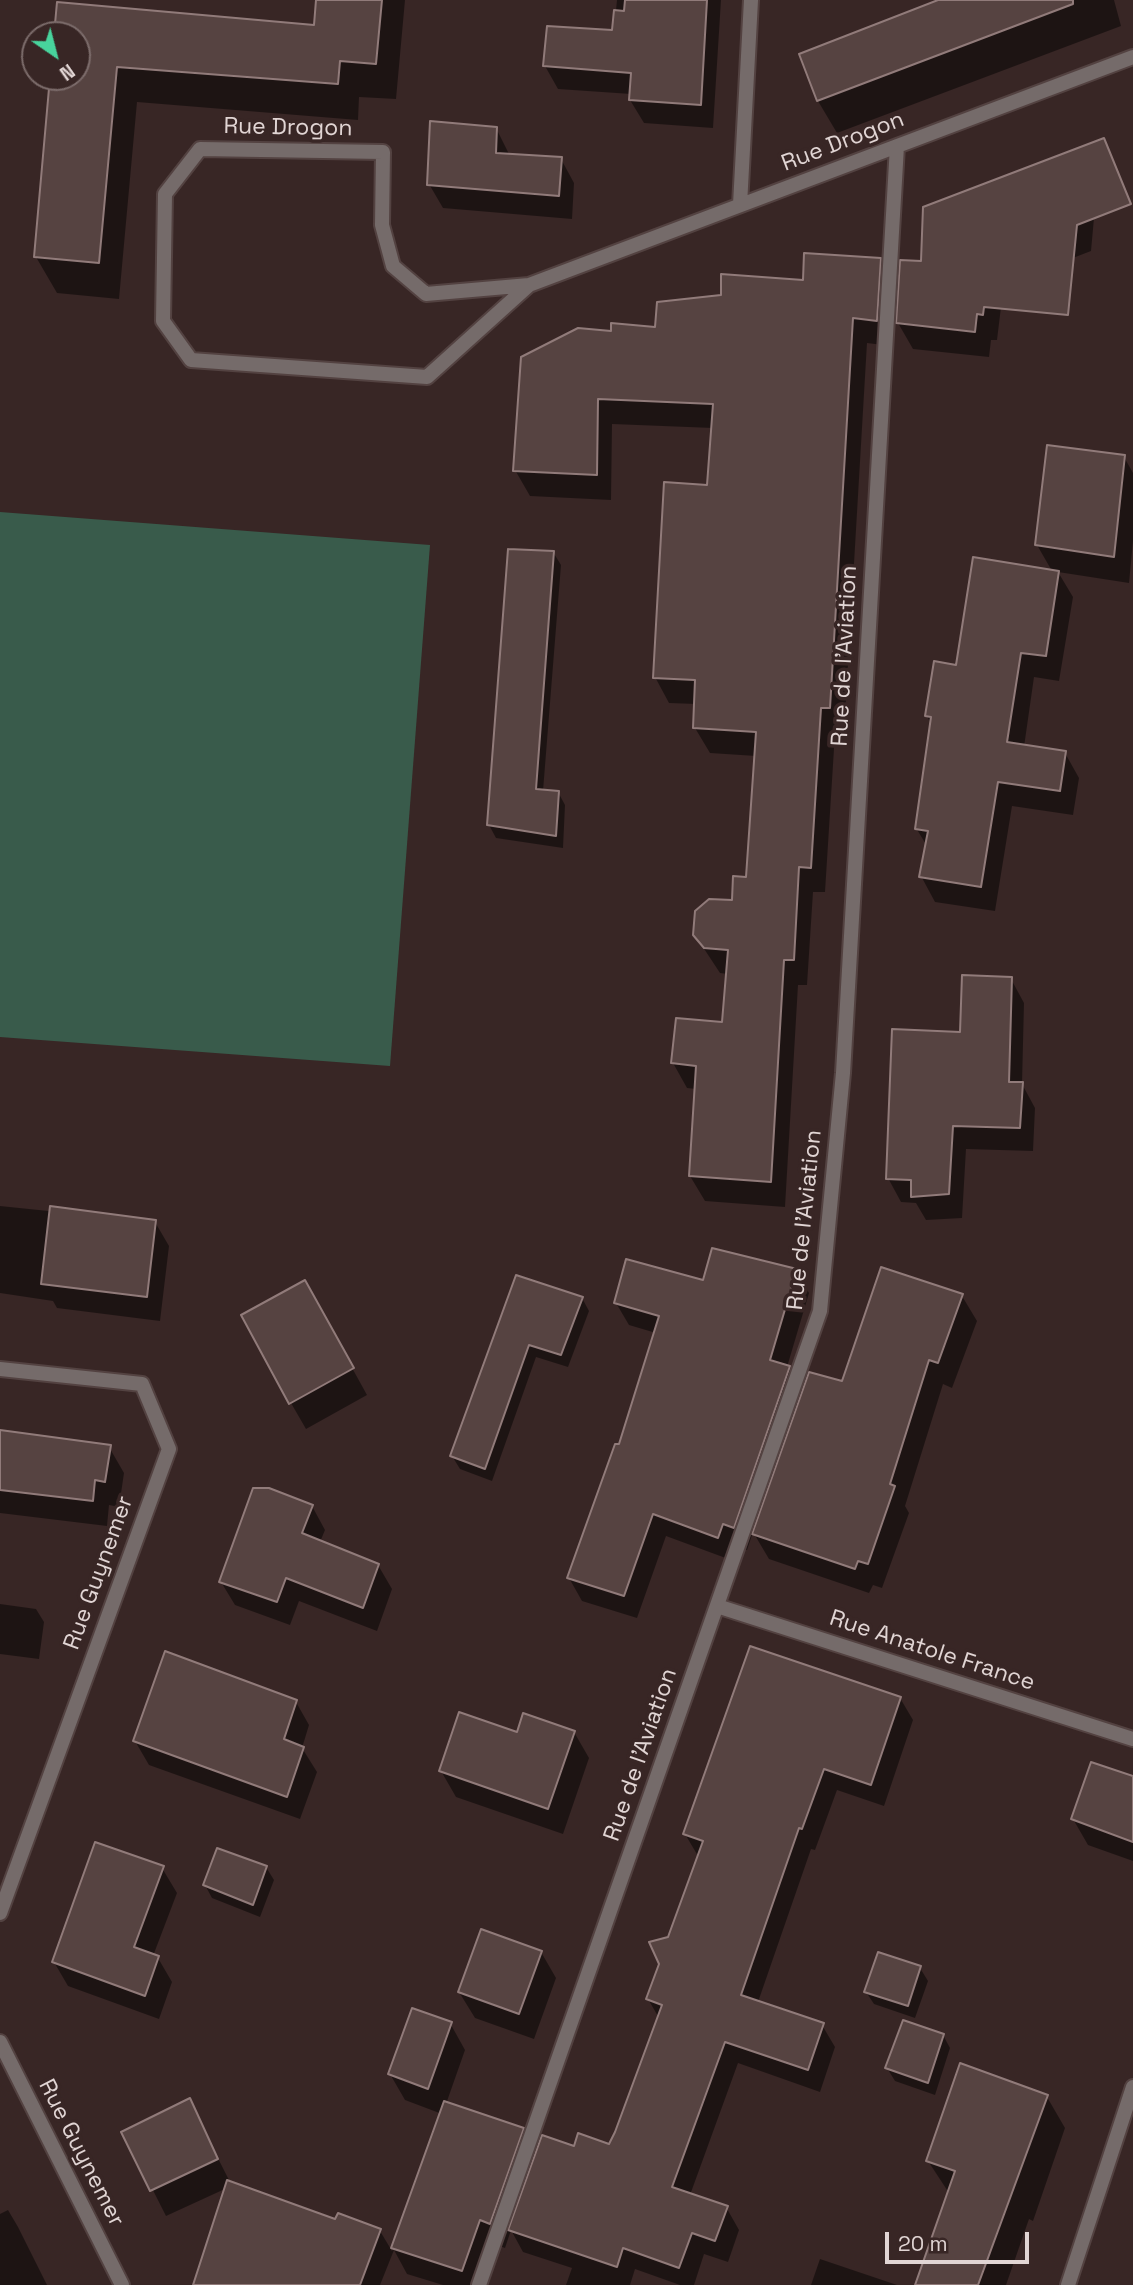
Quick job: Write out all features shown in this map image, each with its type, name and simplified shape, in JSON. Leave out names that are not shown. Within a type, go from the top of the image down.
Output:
[{"type":"street","points":[[740,205],[751,0]]},
{"type":"street","name":"Rue Drogon","points":[[529,285],[426,377],[191,359],[163,321],[166,194],[201,149],[383,152],[382,225],[393,266],[426,294],[529,285],[1133,57]]},
{"type":"street","name":"Rue de l'Aviation","points":[[479,2285],[820,1311],[844,1073],[897,146]]},
{"type":"street","name":"Rue Guynemer","points":[[0,1369],[142,1384],[169,1449],[0,1913]]},
{"type":"street","name":"Rue Anatole France","points":[[717,1606],[1133,1739]]},
{"type":"street","name":"Rue Guynemer","points":[[0,2042],[122,2285]]},
{"type":"street","points":[[1068,2285],[1133,2087]]},
{"type":"green space","points":[[0,512],[430,545],[390,1066],[0,1037]]},
{"type":"building","points":[[316,0],[382,0],[376,64],[340,61],[338,84],[117,67],[99,263],[34,257],[49,91],[91,91],[91,21],[55,21],[57,2],[314,25]]},
{"type":"building","points":[[625,0],[707,0],[701,105],[629,100],[631,73],[543,66],[547,26],[612,30],[614,10],[624,11]]},
{"type":"building","points":[[938,0],[1073,0],[1073,4],[817,101],[799,54]]},
{"type":"building","points":[[430,121],[497,127],[496,153],[562,157],[559,196],[427,185]]},
{"type":"building","points":[[1104,138],[1131,204],[1077,225],[1068,315],[984,307],[983,315],[977,314],[975,332],[896,323],[900,260],[921,261],[923,207]]},
{"type":"building","points":[[804,253],[881,258],[877,321],[853,318],[830,708],[821,708],[811,868],[799,867],[794,960],[784,960],[771,1182],[689,1176],[696,1066],[671,1063],[676,1018],[722,1022],[728,950],[704,948],[693,935],[695,911],[709,899],[732,900],[733,876],[746,877],[756,732],[693,728],[695,680],[653,678],[664,482],[707,485],[713,404],[598,399],[597,475],[513,471],[521,357],[578,328],[611,331],[611,323],[655,327],[657,302],[721,295],[721,274],[803,280]]},
{"type":"building","points":[[1047,445],[1125,455],[1114,557],[1035,545]]},
{"type":"building","points":[[508,549],[554,551],[536,789],[559,791],[556,836],[487,825]]},
{"type":"building","points":[[973,557],[1059,571],[1046,656],[1021,653],[1007,742],[1066,751],[1060,791],[998,782],[981,887],[919,877],[928,831],[915,829],[931,717],[925,716],[934,661],[956,665]]},
{"type":"building","points":[[962,975],[1012,977],[1009,1082],[1023,1082],[1020,1128],[953,1126],[949,1194],[911,1197],[911,1180],[886,1179],[892,1029],[960,1032]]},
{"type":"building","points":[[50,1206],[156,1220],[147,1297],[41,1284]]},
{"type":"building","points":[[712,1248],[797,1269],[770,1360],[790,1366],[734,1528],[723,1524],[718,1538],[653,1514],[624,1596],[567,1578],[615,1444],[619,1444],[659,1316],[614,1303],[626,1259],[703,1280]]},
{"type":"building","points":[[881,1267],[963,1294],[938,1363],[929,1360],[890,1484],[895,1486],[868,1564],[858,1561],[855,1569],[752,1534],[809,1372],[842,1381]]},
{"type":"building","points":[[516,1275],[583,1297],[561,1355],[529,1345],[485,1469],[450,1456]]},
{"type":"building","points":[[305,1280],[354,1368],[289,1404],[241,1315]]},
{"type":"building","points":[[0,1430],[111,1445],[105,1482],[95,1480],[93,1501],[0,1490]]},
{"type":"building","points":[[253,1488],[269,1488],[313,1505],[302,1533],[379,1564],[363,1608],[286,1578],[277,1602],[219,1582]]},
{"type":"building","points":[[750,1646],[901,1697],[871,1785],[824,1769],[802,1829],[799,1828],[741,1995],[824,2023],[808,2070],[725,2042],[672,2187],[728,2206],[715,2241],[692,2233],[679,2268],[623,2248],[617,2267],[508,2230],[542,2135],[574,2146],[578,2133],[609,2144],[615,2132],[662,2005],[646,1999],[659,1964],[649,1942],[668,1937],[703,1841],[683,1834]]},
{"type":"building","points":[[165,1651],[297,1700],[284,1739],[304,1747],[287,1797],[133,1741]]},
{"type":"building","points":[[459,1712],[517,1732],[523,1713],[575,1731],[548,1809],[439,1771]]},
{"type":"building","points":[[1091,1762],[1133,1776],[1133,1842],[1071,1819]]},
{"type":"building","points":[[95,1842],[164,1866],[134,1947],[159,1956],[145,1996],[52,1962]]},
{"type":"building","points":[[217,1848],[267,1866],[253,1905],[203,1885]]},
{"type":"building","points":[[481,1929],[542,1951],[519,2014],[458,1992]]},
{"type":"building","points":[[878,1952],[921,1966],[908,2006],[864,1992]]},
{"type":"building","points":[[412,2008],[452,2022],[428,2089],[388,2074]]},
{"type":"building","points":[[903,2020],[944,2034],[928,2083],[885,2068]]},
{"type":"building","points":[[960,2063],[1048,2095],[978,2285],[915,2285],[955,2171],[926,2161]]},
{"type":"building","points":[[190,2098],[218,2159],[150,2191],[121,2132]]},
{"type":"building","points":[[444,2101],[524,2128],[490,2224],[480,2220],[462,2271],[391,2248]]},
{"type":"building","points":[[227,2180],[335,2219],[338,2213],[381,2229],[360,2285],[193,2285]]}]
